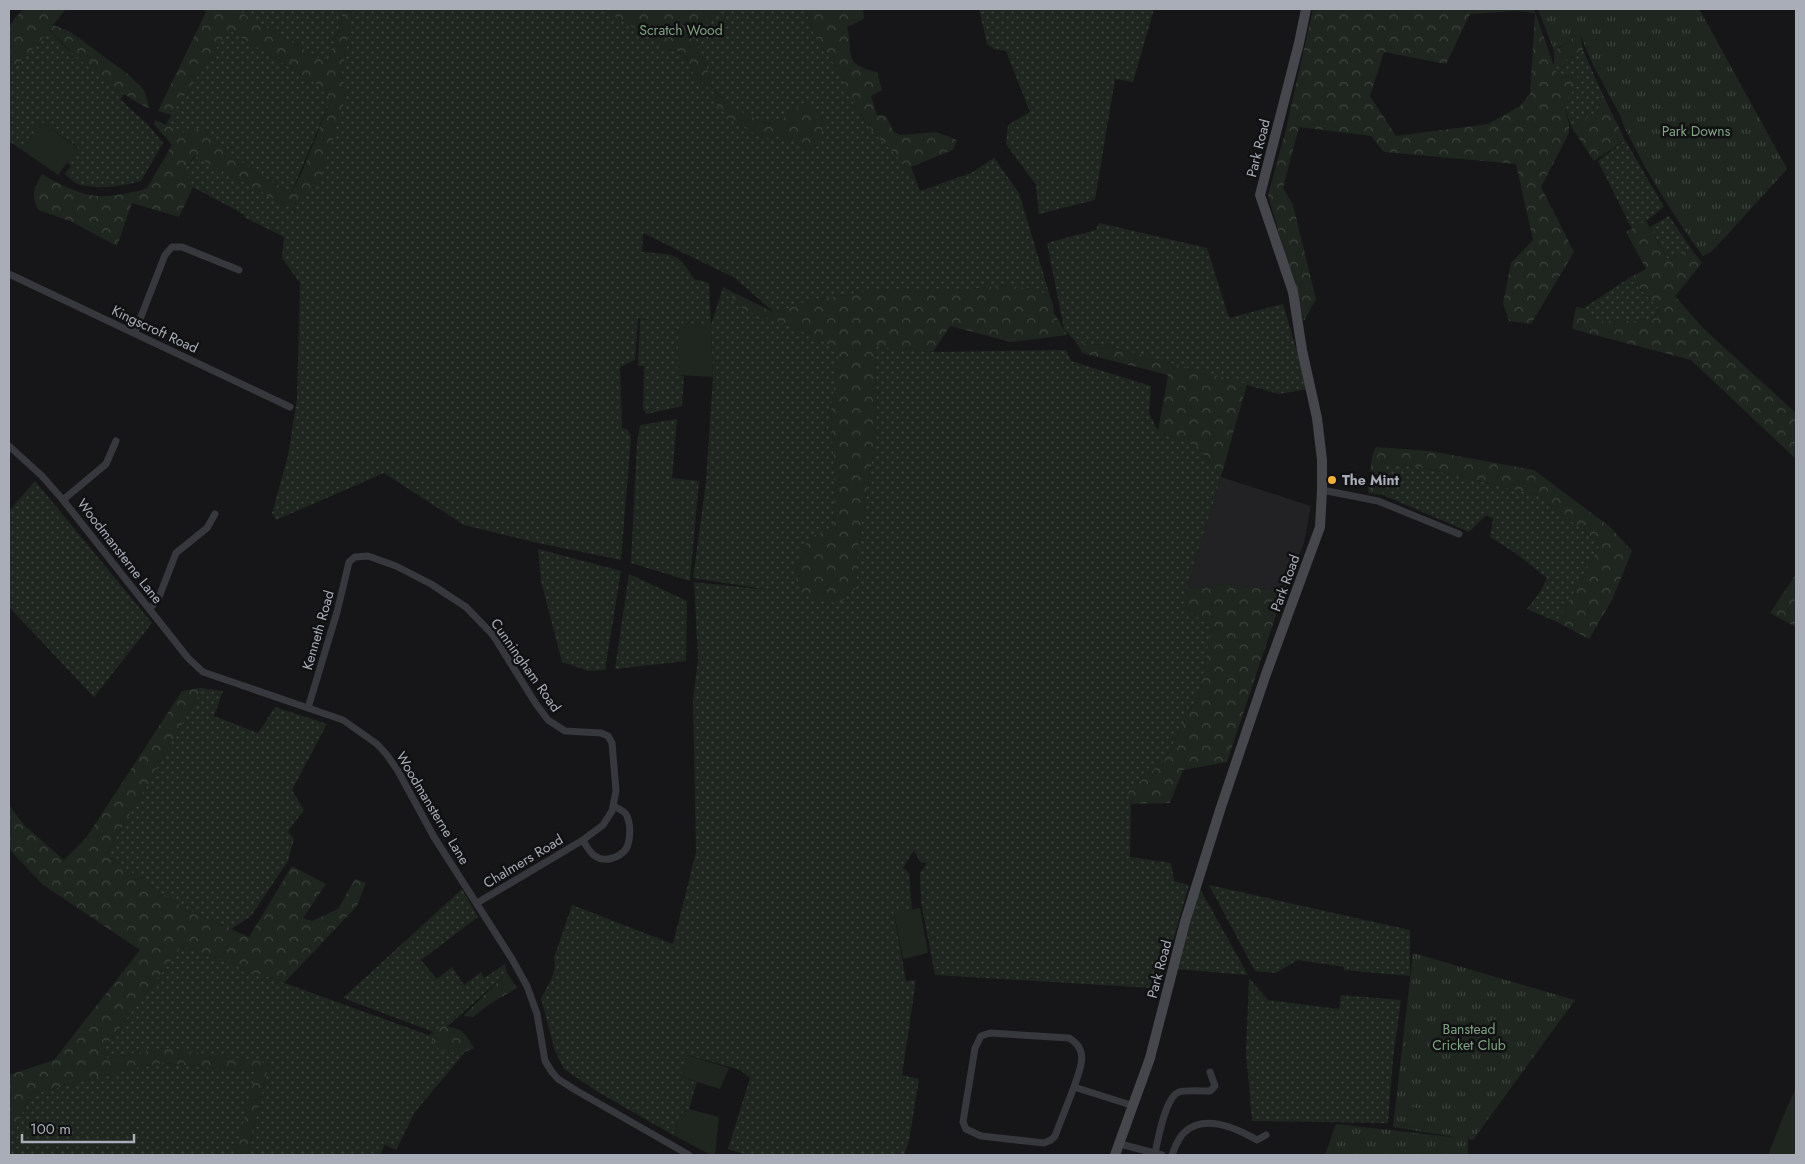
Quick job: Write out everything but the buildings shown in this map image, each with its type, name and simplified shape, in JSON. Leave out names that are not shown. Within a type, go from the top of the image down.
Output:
[{"type":"street","name":"Park Road","points":[[1115,1155],[1150,1058],[1186,922],[1215,825],[1266,674],[1320,527],[1322,460],[1317,418],[1302,350],[1293,292],[1260,195],[1306,9]]},
{"type":"street","points":[[135,332],[165,255],[172,247],[182,247],[239,270]]},
{"type":"street","name":"Kingscroft Road","points":[[9,274],[290,407]]},
{"type":"street","points":[[63,500],[106,464],[116,442]]},
{"type":"street","name":"Woodmansterne Lane","points":[[9,446],[42,476],[63,500],[188,658],[204,672],[342,720],[377,744],[387,755],[410,791],[434,837],[477,903],[527,986],[537,1014],[546,1061],[552,1072],[558,1079],[577,1091],[689,1155]]},
{"type":"street","points":[[1322,490],[1378,500],[1459,534]]},
{"type":"street","points":[[150,609],[159,597],[176,553],[207,528],[215,514]]},
{"type":"street","name":"Cunningham Road","points":[[352,559],[368,556],[396,566],[431,584],[466,607],[493,635],[548,720],[565,731],[601,733],[608,736]]},
{"type":"street","name":"Kenneth Road","points":[[308,708],[337,612],[349,562],[352,559]]},
{"type":"street","name":"Chalmers Road","points":[[477,903],[583,840],[603,825],[614,806],[616,792],[612,743],[608,736]]},
{"type":"street","name":"Chalmers Road","points":[[583,840],[594,856],[600,859],[608,860],[618,856],[626,849],[630,831],[628,820],[623,811],[614,806]]},
{"type":"street","points":[[990,1033],[1069,1038],[1082,1051],[1083,1057],[1074,1088],[1055,1136],[1044,1143],[981,1136],[966,1129],[962,1122],[975,1048],[981,1036],[990,1033]]},
{"type":"street","points":[[1120,1144],[1158,1154],[1165,1113],[1171,1100],[1180,1091],[1210,1091],[1215,1086],[1210,1072]]},
{"type":"street","points":[[1074,1088],[1134,1106]]},
{"type":"street","points":[[1172,1155],[1178,1141],[1186,1131],[1201,1124],[1212,1124],[1238,1130],[1257,1140],[1266,1135]]},
{"type":"shaded area","points":[[1221,477],[1311,506],[1304,543],[1284,591],[1225,584],[1187,588]]},
{"type":"green space","points":[[23,9],[66,9],[53,25],[69,31],[128,74],[144,90],[150,109],[136,102],[96,74],[50,30],[9,74],[9,26]]},
{"type":"green space","points":[[202,9],[235,9],[327,63],[341,23],[343,9],[353,9],[342,72],[345,99],[320,180],[294,210],[195,156],[184,170],[193,187],[179,217],[132,203],[117,246],[70,221],[38,210],[34,191],[42,174],[75,191],[96,196],[135,192],[147,188],[172,145],[154,124],[155,120],[187,134],[195,129],[205,131],[250,169],[291,193],[302,172],[331,99],[320,86],[229,30],[171,115],[158,111],[206,12]]},
{"type":"green space","points":[[235,9],[343,9],[341,22],[327,63]]},
{"type":"green space","points":[[353,9],[602,9],[660,43],[666,49],[682,54],[691,66],[694,77],[713,90],[708,71],[697,45],[719,9],[805,9],[815,37],[841,74],[855,107],[874,133],[901,160],[920,191],[971,173],[994,158],[1019,193],[1050,296],[1030,288],[996,286],[947,292],[871,291],[811,300],[775,313],[735,278],[643,233],[642,252],[674,256],[683,263],[694,279],[709,283],[711,325],[723,287],[744,310],[784,323],[840,349],[831,411],[835,487],[833,527],[809,538],[856,588],[858,548],[877,429],[875,346],[933,352],[1066,350],[1071,361],[1151,386],[1149,413],[1158,431],[1198,447],[1221,477],[1187,588],[1185,607],[1211,628],[1201,689],[1164,761],[1128,792],[1131,804],[1130,857],[1171,863],[1174,881],[1189,885],[1165,969],[1162,969],[1152,988],[935,975],[921,902],[920,873],[927,863],[920,862],[914,850],[903,868],[909,873],[912,910],[894,914],[906,981],[916,980],[902,1075],[919,1079],[909,1141],[904,1155],[747,1155],[728,1149],[750,1078],[740,1070],[688,1055],[681,1077],[697,1082],[689,1109],[681,1114],[673,1135],[598,1092],[564,1069],[555,1051],[541,998],[555,968],[554,958],[572,905],[673,944],[696,852],[693,700],[698,660],[694,582],[777,591],[693,578],[706,482],[713,377],[711,327],[677,375],[684,376],[682,406],[647,414],[643,409],[644,366],[638,366],[640,319],[657,321],[638,318],[635,360],[620,367],[622,428],[628,430],[631,438],[621,560],[464,525],[384,473],[276,520],[272,513],[288,456],[297,399],[300,283],[282,258],[284,237],[244,217],[245,215],[193,187],[184,170],[196,156],[294,210],[345,99],[342,72]],"holes":[[[714,91],[736,109],[762,122],[783,119],[802,104],[813,107],[824,120],[811,151],[783,136],[762,138],[730,119],[715,103]]]},
{"type":"green space","name":"Scratch Wood","points":[[602,9],[719,9],[697,45],[708,71],[713,91],[694,77],[691,66],[682,54],[666,49],[660,43]]},
{"type":"green space","points":[[805,9],[863,9],[864,19],[847,27],[854,61],[866,69],[877,72],[882,90],[871,96],[877,115],[886,116],[894,132],[900,135],[936,132],[957,140],[953,150],[911,167],[920,191],[901,160],[874,133],[855,107],[841,74],[815,37]]},
{"type":"green space","points":[[979,9],[1154,9],[1133,82],[1115,79],[1095,200],[1039,214],[1036,185],[1006,144],[1008,125],[1030,112],[1006,51],[994,49],[987,44]]},
{"type":"green space","points":[[1313,9],[1534,9],[1554,66],[1554,51],[1571,40],[1554,50],[1538,9],[1699,9],[1787,169],[1712,251],[1703,256],[1671,210],[1642,161],[1580,34],[1583,50],[1555,68],[1559,78],[1576,74],[1579,80],[1564,105],[1569,123],[1569,133],[1541,187],[1574,252],[1531,324],[1509,321],[1503,303],[1511,263],[1533,240],[1516,164],[1384,152],[1371,136],[1299,127],[1283,188],[1293,205],[1316,299],[1304,321],[1268,195],[1285,133]],"holes":[[[1516,11],[1535,13],[1530,94],[1520,106],[1488,124],[1396,136],[1370,96],[1384,52],[1446,64],[1470,14]]]},
{"type":"green space","name":"Park Downs","points":[[1538,9],[1699,9],[1787,169],[1712,251],[1703,256],[1646,169],[1593,65],[1580,34],[1554,50]]},
{"type":"green space","points":[[49,30],[66,48],[124,94],[119,102],[121,100],[149,126],[163,143],[141,181],[118,186],[101,187],[85,186],[76,183],[65,174],[71,166],[67,163],[78,147],[41,122],[22,150],[9,141],[9,74]]},
{"type":"green space","points":[[229,30],[320,86],[331,99],[291,193],[250,169],[205,131],[187,135],[166,125]]},
{"type":"green space","points":[[1583,50],[1602,93],[1598,111],[1572,128],[1564,105],[1576,74],[1559,78],[1555,68]]},
{"type":"green space","points":[[713,91],[742,112],[764,123],[781,120],[802,103],[813,107],[824,120],[820,141],[811,151],[783,136],[762,138],[730,119],[715,103]]},
{"type":"green space","points":[[1602,93],[1625,140],[1594,161],[1572,128],[1598,111]]},
{"type":"green space","points":[[41,122],[78,148],[58,175],[22,150]]},
{"type":"green space","points":[[1625,140],[1664,207],[1632,229],[1598,161]]},
{"type":"green space","points":[[1669,216],[1692,250],[1668,260],[1650,227]]},
{"type":"green space","points":[[1646,221],[1668,260],[1692,250],[1702,263],[1675,296],[1703,328],[1796,413],[1796,459],[1691,360],[1572,329],[1576,307],[1584,308],[1598,321],[1633,321],[1655,318],[1658,307],[1629,278],[1646,269],[1626,232]]},
{"type":"green space","points":[[1099,223],[1207,248],[1229,318],[1283,304],[1308,389],[1279,394],[1105,345],[1077,343],[1064,329],[1047,243],[1096,230]]},
{"type":"green space","points":[[1629,278],[1658,307],[1655,318],[1633,321],[1598,321],[1584,308]]},
{"type":"green space","points":[[996,286],[1030,288],[1050,296],[1054,313],[1067,335],[1011,342],[950,326],[933,352],[875,346],[877,429],[858,548],[856,588],[839,604],[802,595],[793,569],[809,538],[833,527],[835,487],[831,411],[839,349],[784,323],[744,310],[723,287],[775,313],[811,300],[871,291],[947,292]]},
{"type":"green space","points":[[679,323],[711,327],[713,377],[677,375]]},
{"type":"green space","points":[[1077,343],[1105,345],[1247,384],[1221,477],[1198,447],[1158,431],[1168,375],[1082,353]]},
{"type":"green space","points":[[677,419],[672,478],[699,481],[690,581],[631,563],[637,443],[640,425]]},
{"type":"green space","points":[[1376,447],[1430,451],[1534,470],[1609,526],[1632,551],[1612,600],[1589,639],[1557,622],[1601,544],[1538,495],[1425,468],[1384,463],[1383,495],[1368,493],[1372,456]]},
{"type":"green space","points":[[1384,463],[1424,468],[1538,495],[1601,544],[1557,622],[1527,609],[1540,592],[1547,578],[1515,553],[1490,537],[1493,519],[1486,515],[1469,532],[1383,495]]},
{"type":"green space","points":[[35,481],[152,623],[94,697],[9,607],[9,511]]},
{"type":"green space","points":[[538,549],[621,571],[605,670],[589,671],[562,662],[541,581]]},
{"type":"green space","points":[[629,574],[687,601],[686,661],[615,669]]},
{"type":"green space","points":[[1796,574],[1796,627],[1770,613]]},
{"type":"green space","points":[[1225,584],[1284,591],[1227,762],[1183,770],[1170,803],[1131,804],[1128,792],[1164,761],[1201,689],[1211,628],[1185,607],[1187,588]]},
{"type":"green space","points":[[200,688],[223,691],[214,716],[258,733],[275,707],[327,724],[292,790],[304,810],[288,831],[294,839],[288,861],[251,916],[231,929],[185,909],[106,855],[200,693]]},
{"type":"green space","points":[[200,688],[200,693],[106,855],[185,909],[249,937],[292,866],[326,884],[303,918],[312,921],[338,909],[355,879],[366,883],[357,906],[284,983],[182,946],[104,1048],[107,1058],[165,1048],[259,1061],[269,1065],[247,1155],[235,1155],[256,1072],[163,1063],[133,1068],[29,1095],[16,1129],[9,1132],[9,1075],[54,1060],[140,950],[42,884],[9,849],[9,805],[24,825],[64,860],[86,838],[182,691]]},
{"type":"green space","points":[[1209,885],[1410,930],[1410,976],[1344,970],[1344,967],[1298,960],[1276,973],[1255,971]]},
{"type":"green space","points":[[462,889],[478,917],[421,960],[437,979],[452,967],[464,985],[481,972],[484,978],[505,964],[507,973],[439,1034],[343,998]]},
{"type":"green space","points":[[1200,889],[1248,975],[1176,969]]},
{"type":"green space","points":[[920,908],[928,953],[903,959],[894,913]]},
{"type":"green space","points":[[182,946],[456,1045],[465,1052],[415,1112],[396,1150],[385,1145],[380,1155],[247,1155],[269,1065],[165,1048],[107,1058],[104,1048]]},
{"type":"green space","name":"Banstead Cricket Club","points":[[1413,953],[1575,1000],[1473,1140],[1468,1139],[1468,1155],[1325,1155],[1336,1124],[1461,1138],[1393,1127]]},
{"type":"green space","points":[[507,973],[517,988],[488,1005],[473,1017],[463,1016]]},
{"type":"green space","points":[[1249,978],[1268,1000],[1339,1009],[1341,995],[1401,1000],[1393,1059],[1388,1123],[1252,1121],[1246,1052]]},
{"type":"green space","points":[[443,1026],[455,1028],[462,1032],[474,1048],[460,1054],[435,1047],[430,1034]]},
{"type":"green space","points":[[687,1055],[729,1068],[720,1089],[681,1077]]},
{"type":"green space","points":[[163,1063],[257,1072],[235,1155],[9,1155],[9,1132],[16,1129],[29,1095],[133,1068]]},
{"type":"green space","points":[[1796,1087],[1796,1155],[1768,1155],[1785,1112]]},
{"type":"green space","points":[[1409,1106],[1425,1110],[1421,1129],[1405,1126]]},
{"type":"green space","points":[[689,1109],[719,1117],[715,1155],[711,1155],[673,1135],[681,1114]]},
{"type":"place","name":"The Mint","points":[[1332,480]]}]
